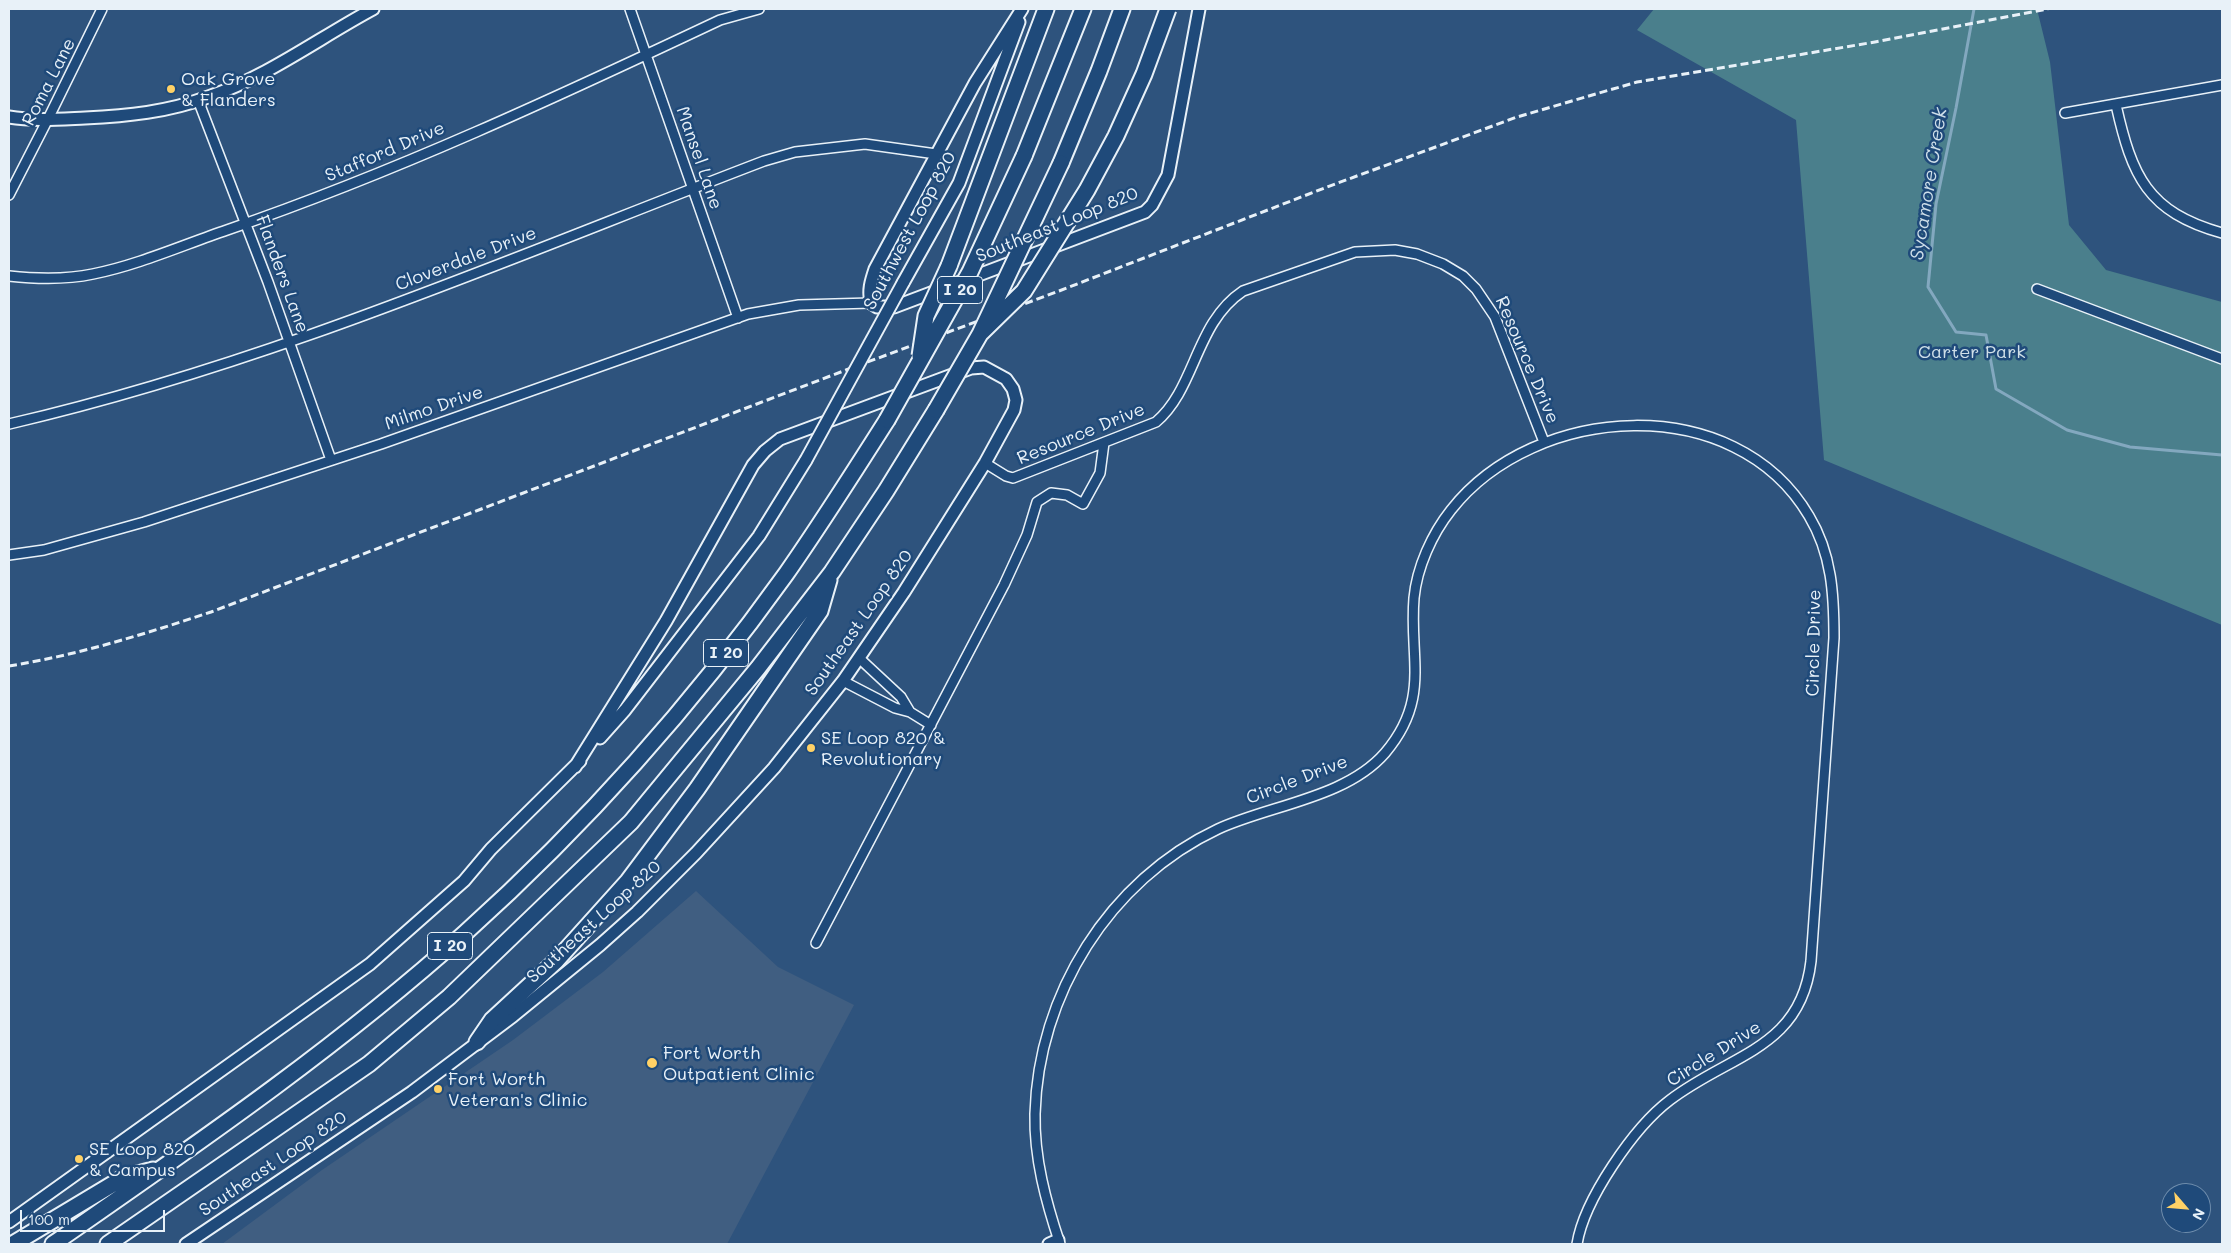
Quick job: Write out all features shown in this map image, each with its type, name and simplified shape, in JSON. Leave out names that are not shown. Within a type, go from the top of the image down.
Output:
[{"type":"highway","points":[[917,369],[926,316],[949,266],[1046,9]]},
{"type":"highway","name":"I 20","points":[[53,1244],[164,1167],[322,1052],[384,1002],[489,910],[590,811],[651,743],[722,658],[784,576],[823,520],[917,369],[970,272],[1024,156],[1083,9]]},
{"type":"highway","name":"I 20","points":[[108,1244],[369,1064],[449,997],[631,822],[758,668],[832,572],[886,491],[980,334],[1061,163],[1122,9]]},
{"type":"highway","points":[[980,334],[1024,291],[1087,190],[1116,136],[1144,74],[1168,9]]},
{"type":"highway","points":[[476,1042],[492,1020],[556,961],[591,923],[628,881],[663,836],[820,611],[832,572]]},
{"type":"highway","points":[[13,1244],[123,1178],[164,1167]]},
{"type":"main road","points":[[9,116],[48,119],[126,116],[162,110],[198,100],[254,76],[373,9]]},
{"type":"main road","points":[[871,303],[869,284],[875,269],[975,83],[1023,9]]},
{"type":"main road","name":"Southwest Loop 820","points":[[806,460],[959,183],[1023,9]]},
{"type":"main road","name":"Southeast Loop 820","points":[[871,303],[877,307],[894,307],[1145,212],[1161,191],[1168,175],[1199,9]]},
{"type":"main road","name":"Southeast Loop 820","points":[[186,1244],[392,1105],[512,1016],[600,946],[696,853],[774,768],[843,681],[904,592],[985,463],[1014,410],[1016,400],[1013,389],[1006,379],[984,367],[959,372],[780,439],[765,450],[753,465],[638,668],[575,767]]},
{"type":"main road","name":"Southeast Loop 820","points":[[9,1222],[370,964],[464,881],[491,849],[575,767],[625,710],[759,536],[806,460]]},
{"type":"street","name":"Roma Lane","points":[[9,195],[102,9]]},
{"type":"street","name":"Mansel Lane","points":[[630,9],[738,318]]},
{"type":"street","name":"Stafford Drive","points":[[9,276],[58,279],[93,274],[139,261],[246,224],[310,201],[463,137],[720,20],[759,9]]},
{"type":"street","points":[[2066,113],[2222,85]]},
{"type":"street","name":"Flanders Lane","points":[[198,100],[290,342],[331,460]]},
{"type":"street","points":[[2116,105],[2131,160],[2148,192],[2181,217],[2222,233]]},
{"type":"street","name":"Cloverdale Drive","points":[[9,424],[69,410],[221,366],[353,320],[692,188],[794,152],[864,144],[936,154]]},
{"type":"street","name":"Resource Drive","points":[[985,463],[1006,476],[1013,478],[1156,422],[1166,414],[1214,321],[1230,300],[1243,291],[1355,252],[1375,249],[1417,254],[1443,264],[1463,276],[1476,289],[1494,317],[1544,442]]},
{"type":"street","points":[[2037,289],[2222,359]]},
{"type":"street","name":"Milmo Drive","points":[[9,555],[44,550],[144,522],[331,460],[763,310],[799,305],[871,303]]},
{"type":"street","name":"Circle Drive","points":[[1056,1243],[1042,1181],[1037,1150],[1035,1117],[1037,1088],[1046,1034],[1055,1006],[1081,954],[1114,908],[1146,877],[1180,850],[1214,831],[1337,786],[1359,774],[1384,753],[1399,733],[1414,697],[1416,679],[1414,599],[1423,559],[1448,513],[1467,490],[1492,469],[1544,442],[1585,430],[1615,426],[1648,426],[1681,430],[1709,437],[1734,447],[1756,460],[1776,476],[1808,513],[1826,555],[1833,585],[1833,647],[1811,961],[1809,978],[1804,993],[1785,1026],[1768,1041],[1696,1082],[1657,1111],[1623,1151],[1588,1210],[1577,1244]]},
{"type":"street","points":[[816,943],[1004,584],[1027,535],[1037,502],[1051,493],[1066,495],[1083,504],[1100,473],[1104,443]]},
{"type":"street","points":[[859,658],[901,697],[910,712]]},
{"type":"street","points":[[843,681],[895,708],[910,712],[931,725]]},
{"type":"shaded area","name":"Fort Worth Outpatient Clinic","points":[[696,891],[778,967],[854,1005],[727,1244],[222,1244],[322,1170],[513,1040],[603,972]]},
{"type":"green space","name":"Carter Park","points":[[1654,9],[2037,9],[2050,62],[2069,225],[2106,270],[2222,302],[2222,625],[1824,460],[1796,120],[1637,30]]},
{"type":"waterway","name":"Sycamore Creek","points":[[1974,9],[1936,204],[1928,287],[1956,332],[1986,335],[1996,389],[2067,430],[2130,447],[2222,455]]},
{"type":"railway","points":[[9,666],[111,643],[211,612],[846,370],[1059,291],[1327,187],[1517,117],[1637,82],[1875,42],[2048,9]]},
{"type":"place","name":"Oak Grove & Flanders","points":[[171,89]]},
{"type":"place","name":"SE Loop 820 & Revolutionary","points":[[811,748]]},
{"type":"place","name":"Fort Worth Outpatient Clinic","points":[[652,1063]]},
{"type":"place","name":"Fort Worth Veteran's Clinic","points":[[438,1089]]},
{"type":"place","name":"SE Loop 820 & Campus","points":[[79,1159]]}]
